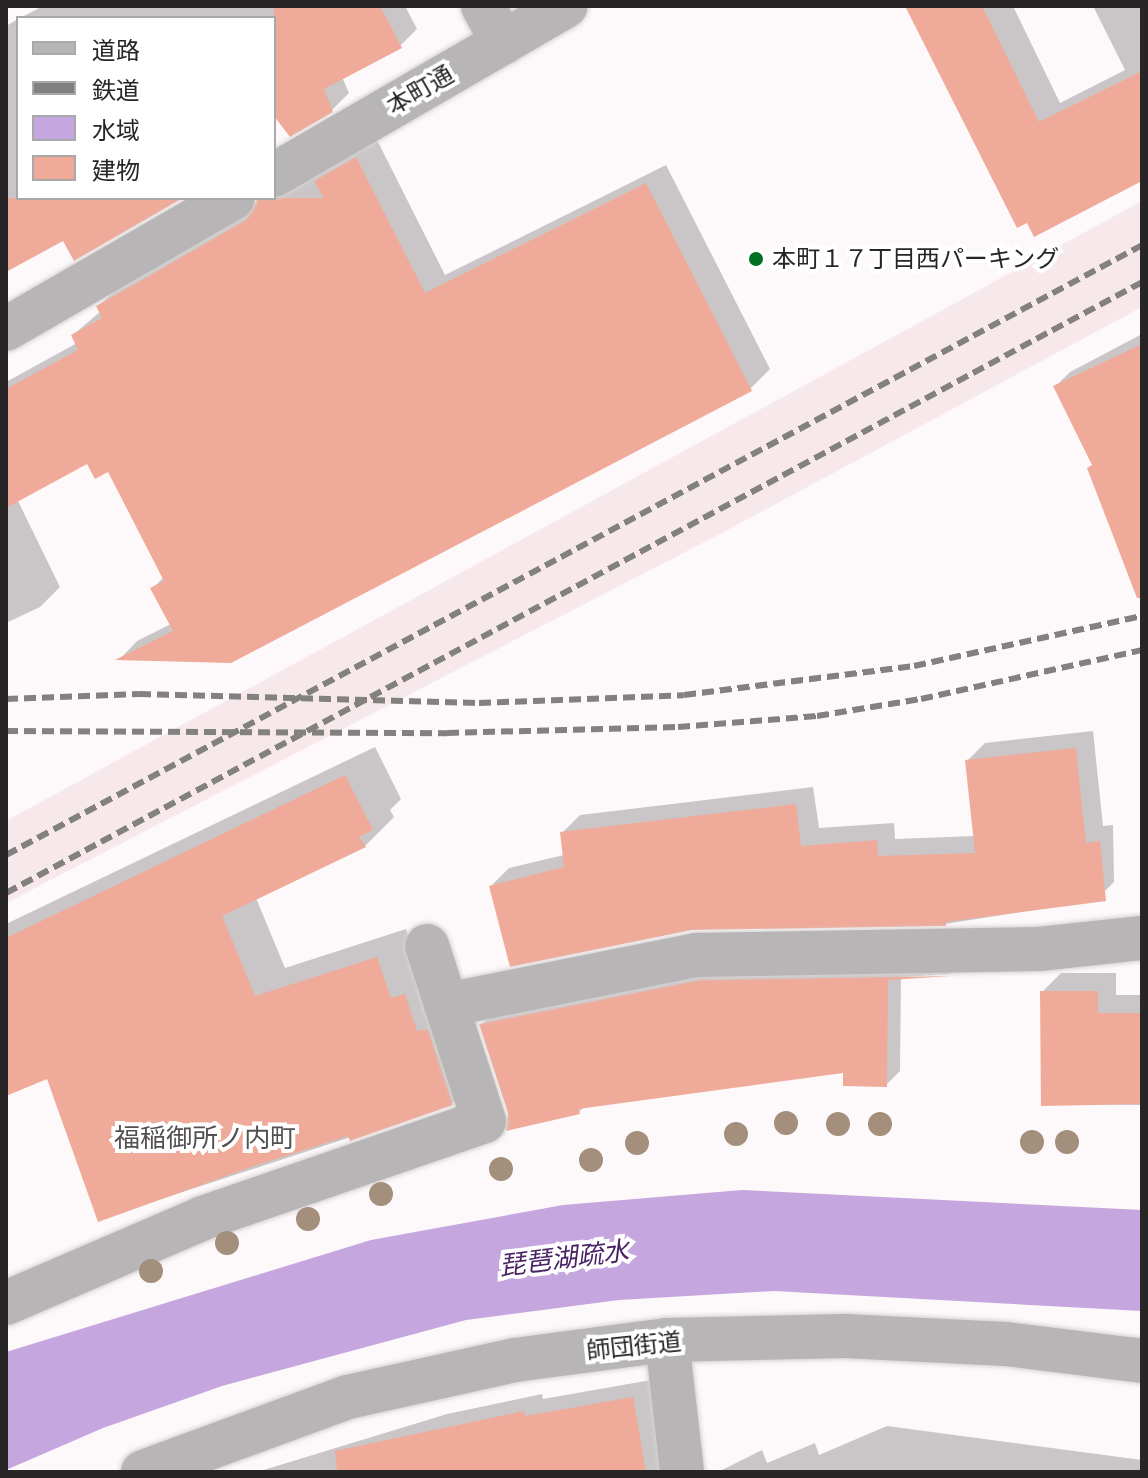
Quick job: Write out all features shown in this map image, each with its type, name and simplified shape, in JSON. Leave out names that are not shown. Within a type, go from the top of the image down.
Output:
[{"type":"street","name":"本町通","points":[[276,174],[493,24],[566,6]]},
{"type":"street","points":[[6,329],[230,200]]},
{"type":"street","points":[[446,1005],[697,955],[1039,949],[1142,938]]},
{"type":"street","points":[[6,1303],[203,1218],[484,1121],[427,946]]},
{"type":"street","name":"師団街道","points":[[143,1472],[348,1397],[515,1360],[667,1340],[844,1336],[1006,1344],[1142,1361]]},
{"type":"street","points":[[667,1340],[682,1472]]},
{"type":"shaded area","points":[[1142,201],[1142,307],[720,534],[6,903],[6,821]]},
{"type":"water","name":"琵琶湖疏水","points":[[742,1190],[1142,1210],[1142,1311],[774,1291],[619,1300],[466,1320],[222,1386],[103,1428],[6,1470],[6,1352],[371,1240],[563,1205]]},
{"type":"building","points":[[274,6],[380,6],[402,48],[324,89],[333,112],[290,137],[276,119]]},
{"type":"building","points":[[905,6],[982,6],[1039,122],[1142,71],[1142,181],[1034,237],[1027,223],[1017,228]]},
{"type":"building","points":[[356,157],[425,293],[646,183],[752,391],[231,663],[115,660],[173,631],[150,588],[164,581],[108,472],[95,479],[87,464],[6,508],[6,389],[78,350],[71,335],[102,318],[96,306],[246,220],[257,200],[324,198],[314,181]]},
{"type":"building","points":[[6,198],[180,200],[74,261],[63,241],[6,272]]},
{"type":"building","points":[[1142,344],[1142,598],[1137,598],[1087,468],[1092,465],[1053,386]]},
{"type":"building","points":[[1076,748],[1086,843],[1100,841],[1106,901],[946,922],[946,926],[692,930],[510,967],[489,886],[564,867],[560,832],[796,804],[801,846],[877,840],[878,856],[975,853],[965,760]]},
{"type":"building","points":[[345,775],[373,830],[359,837],[366,847],[222,916],[255,996],[377,957],[391,998],[405,994],[417,1031],[428,1029],[453,1105],[350,1141],[348,1136],[254,1166],[98,1222],[47,1079],[6,1096],[6,938]]},
{"type":"building","points":[[951,976],[888,980],[887,1087],[843,1086],[843,1073],[578,1109],[580,1114],[506,1131],[508,1113],[479,1024],[700,980]]},
{"type":"building","points":[[1040,991],[1098,991],[1098,1013],[1142,1013],[1142,1104],[1041,1106]]},
{"type":"building","points":[[633,1397],[646,1472],[337,1472],[335,1451],[524,1411],[525,1416]]},
{"type":"railway","points":[[6,855],[1142,245]]},
{"type":"railway","points":[[6,893],[1142,282]]},
{"type":"railway","points":[[6,699],[139,694],[479,703],[684,695],[914,666],[1142,616]]},
{"type":"railway","points":[[6,731],[447,733],[678,727],[817,716],[921,699],[1142,650]]},
{"type":"place","name":"本町１７丁目西パーキング","points":[[756,259]]},
{"type":"district","name":"福稲御所ノ内町","points":[[205,1138]]}]
